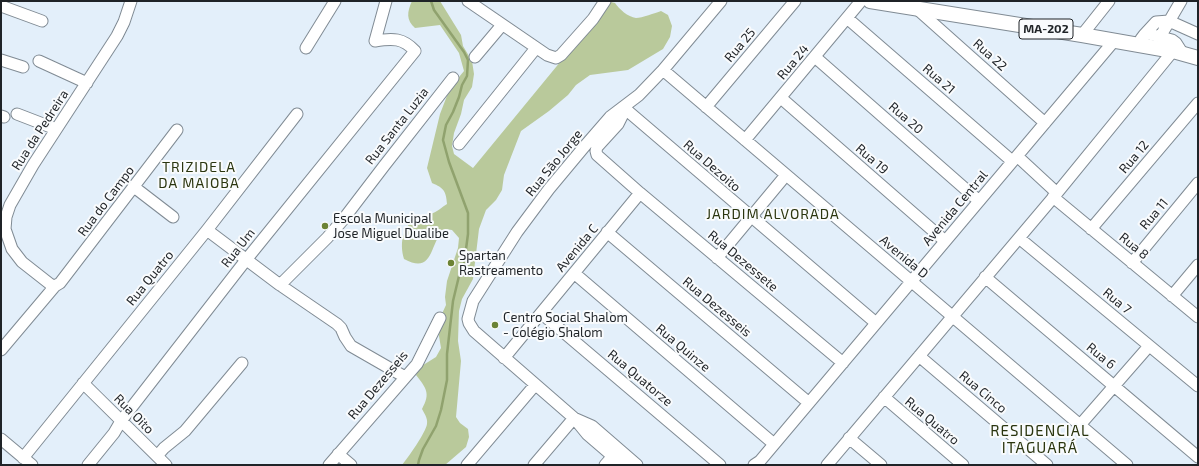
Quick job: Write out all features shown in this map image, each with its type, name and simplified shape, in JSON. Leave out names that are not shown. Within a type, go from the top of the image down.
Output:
[{"type":"main road","name":"MA-202","points":[[870,1],[1114,41],[1140,40],[1198,58]]},
{"type":"street","name":"Rua da Pedreira","points":[[55,286],[22,262],[12,249],[5,229],[6,217],[10,205],[56,129],[117,36],[124,22],[131,1]]},
{"type":"street","points":[[306,48],[335,1]]},
{"type":"street","name":"Rua Um","points":[[88,465],[246,260],[415,51],[410,45],[398,40],[375,40],[386,1]]},
{"type":"street","points":[[468,1],[536,48],[550,57],[556,58],[559,57],[593,19],[605,1]]},
{"type":"street","name":"Rua São Jorge","points":[[504,358],[470,326],[468,319],[473,300],[517,232],[549,189],[610,117],[639,95],[663,70],[720,1]]},
{"type":"street","name":"Rua 25","points":[[706,107],[795,1]]},
{"type":"street","name":"Rua 24","points":[[745,140],[861,1]]},
{"type":"street","points":[[1082,36],[1110,1]]},
{"type":"street","points":[[1160,37],[1181,1]]},
{"type":"street","points":[[1,6],[42,21]]},
{"type":"street","name":"Rua 22","points":[[917,9],[1045,123]]},
{"type":"street","name":"Rua 21","points":[[847,18],[1015,159]]},
{"type":"street","points":[[1140,40],[1156,22],[1170,21],[1198,34]]},
{"type":"street","points":[[475,57],[502,25]]},
{"type":"street","points":[[826,465],[1018,238],[1178,53],[1174,41],[1149,34],[1140,40]]},
{"type":"street","name":"Avenida Central","points":[[754,465],[760,461],[1114,41]]},
{"type":"street","points":[[459,144],[536,48]]},
{"type":"street","name":"Rua 20","points":[[815,57],[979,201]]},
{"type":"street","points":[[1,60],[23,67]]},
{"type":"street","points":[[39,61],[87,83]]},
{"type":"street","name":"Avenida D","points":[[663,70],[1080,425],[1115,461],[1127,465]]},
{"type":"street","name":"Rua Santa Luzia","points":[[280,285],[342,221],[453,78]]},
{"type":"street","name":"Rua 19","points":[[781,98],[945,241]]},
{"type":"street","name":"Rua 12","points":[[1091,229],[1198,103]]},
{"type":"street","name":"Rua Dezessete","points":[[623,107],[622,116],[618,124],[597,147],[597,155],[842,363]]},
{"type":"street","name":"Rua Dezoito","points":[[623,107],[876,323]]},
{"type":"street","points":[[17,114],[56,129]]},
{"type":"street","name":"Rua Quatro","points":[[28,462],[83,383],[297,114]]},
{"type":"street","name":"Rua do Campo","points":[[1,350],[55,286],[60,283],[177,130]]},
{"type":"street","name":"Rua 8","points":[[1015,159],[1091,229],[1198,316]]},
{"type":"street","points":[[717,258],[786,175]]},
{"type":"street","name":"Rua 11","points":[[1132,262],[1198,183]]},
{"type":"street","points":[[134,187],[172,217]]},
{"type":"street","name":"Avenida C","points":[[504,358],[640,193]]},
{"type":"street","points":[[206,230],[280,285],[337,324],[341,328],[344,337],[351,346],[405,377]]},
{"type":"street","name":"Rua Dezesseis","points":[[608,232],[809,402]]},
{"type":"street","name":"Rua 7","points":[[1018,238],[1198,386]]},
{"type":"street","points":[[1172,296],[1198,265]]},
{"type":"street","name":"Rua Quinze","points":[[574,273],[774,444]]},
{"type":"street","name":"Rua 6","points":[[985,277],[1198,457]]},
{"type":"street","name":"Rua Quatorze","points":[[541,313],[720,465]]},
{"type":"street","name":"Rua Dezesseis","points":[[329,465],[417,364],[440,318]]},
{"type":"street","points":[[1080,425],[1150,346]]},
{"type":"street","name":"Rua Cinco","points":[[919,356],[1047,465]]},
{"type":"street","points":[[504,358],[574,418],[587,434],[623,465]]},
{"type":"street","points":[[157,456],[164,448],[185,431],[242,363]]},
{"type":"street","name":"Rua Oito","points":[[83,383],[166,465]]},
{"type":"street","points":[[467,465],[535,384]]},
{"type":"street","name":"Rua Quatro","points":[[884,397],[963,465]]},
{"type":"street","points":[[534,465],[574,418]]},
{"type":"street","points":[[574,418],[592,426],[637,465]]},
{"type":"street","points":[[849,438],[881,465]]},
{"type":"street","points":[[1,439],[28,462]]},
{"type":"street","points":[[338,454],[351,465]]},
{"type":"street","points":[[605,465],[612,456]]},
{"type":"green space","points":[[412,1],[440,1],[461,35],[463,46],[472,61],[474,74],[472,87],[464,100],[454,133],[452,146],[454,154],[473,168],[611,2],[615,3],[627,14],[636,18],[661,11],[668,15],[672,26],[670,37],[663,49],[628,70],[590,75],[576,85],[568,95],[549,111],[521,131],[504,175],[502,190],[496,200],[486,210],[479,229],[473,279],[462,299],[459,311],[458,341],[461,361],[456,417],[460,423],[468,429],[469,437],[466,447],[445,465],[402,465],[426,428],[427,422],[422,409],[427,395],[425,387],[416,375],[420,367],[436,357],[441,348],[439,336],[440,318],[446,305],[445,297],[447,281],[458,248],[459,238],[452,230],[445,229],[440,234],[430,255],[421,263],[414,263],[404,259],[402,240],[409,224],[420,215],[433,213],[447,204],[444,190],[432,183],[427,168],[440,114],[450,88],[464,71],[459,53],[440,25],[415,28],[412,25],[408,16]]},
{"type":"waterway","points":[[418,465],[423,449],[436,426],[441,410],[447,380],[447,354],[453,301],[459,276],[464,264],[468,234],[468,213],[449,162],[443,140],[446,125],[453,112],[462,85],[467,76],[468,60],[434,10],[431,1]]},
{"type":"place","name":"Escola Municipal Jose Miguel Dualibe","points":[[325,226]]},
{"type":"place","name":"Spartan Rastreamento","points":[[451,263]]},
{"type":"place","name":"Centro Social Shalom - Colégio Shalom","points":[[495,325]]},
{"type":"district","name":"TRIZIDELA DA MAIOBA","points":[[199,176]]},
{"type":"district","name":"JARDIM ALVORADA","points":[[773,214]]},
{"type":"district","name":"RESIDENCIAL ITAGUARÁ","points":[[1040,440]]}]
